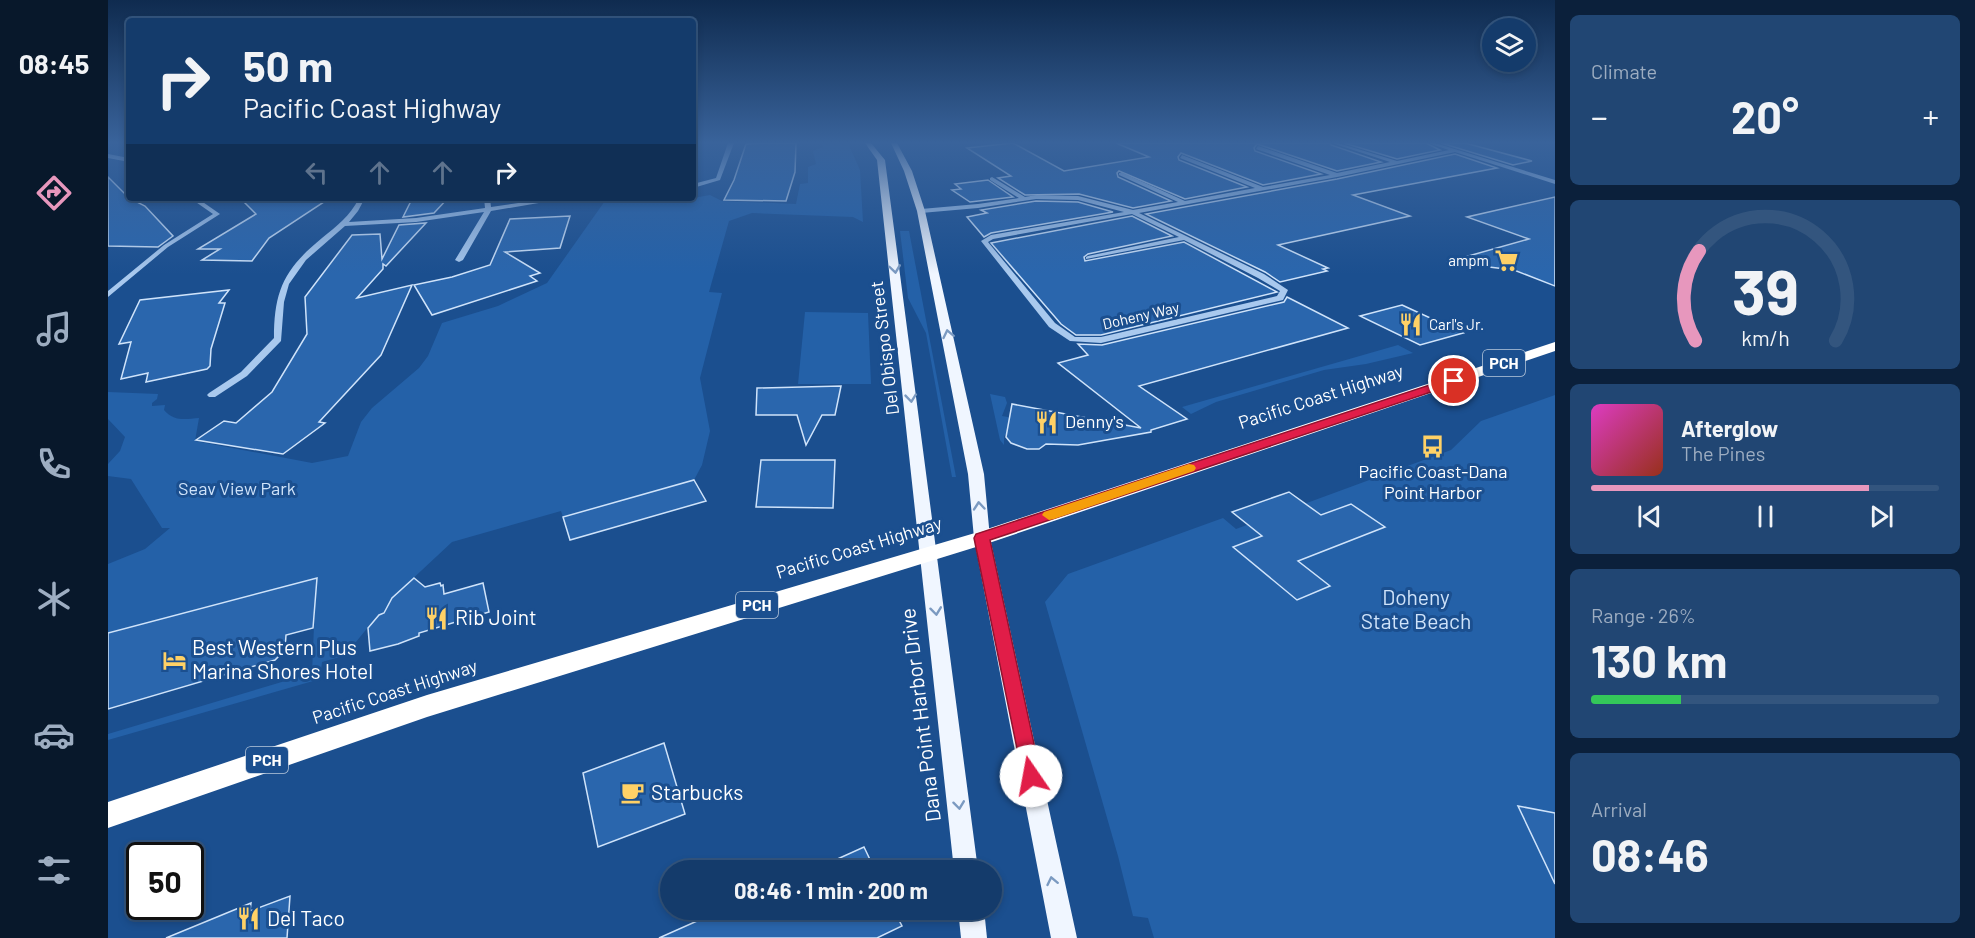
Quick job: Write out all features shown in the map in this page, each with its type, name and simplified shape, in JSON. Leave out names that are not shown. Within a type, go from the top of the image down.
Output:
[{"type":"highway","name":"Pacific Coast Highway","points":[[108,814],[427,706],[981,538],[1555,346]]},
{"type":"main road","name":"Del Obispo Street","points":[[885,187],[905,339],[920,495],[929,553]]},
{"type":"main road","points":[[914,187],[921,211],[976,474],[981,538],[1064,938]]},
{"type":"main road","name":"Dana Point Harbor Drive","points":[[929,553],[965,860]]},
{"type":"main road","points":[[972,920],[974,938]]},
{"type":"street","points":[[1005,187],[1023,198]]},
{"type":"street","points":[[1149,187],[1185,203]]},
{"type":"street","points":[[1257,187],[1263,189]]},
{"type":"street","name":"Doheny Way","points":[[921,211],[978,206],[1023,198],[1078,198],[1132,212],[1284,290],[1280,298],[1101,340],[1073,339],[1052,325],[984,241],[991,237],[1132,212],[1185,203],[1275,187]]},
{"type":"street","points":[[108,295],[166,246],[217,214],[198,201]]},
{"type":"street","points":[[212,395],[244,374],[278,339],[280,299],[292,272],[322,240],[345,224],[361,201]]},
{"type":"street","points":[[459,260],[488,210],[486,201]]},
{"type":"street","points":[[345,224],[416,220],[546,201]]},
{"type":"street","points":[[1088,258],[1185,238]]},
{"type":"green space","name":"Seav View Park","points":[[799,187],[861,187],[863,222],[853,217],[752,213],[729,221],[709,292],[722,293],[700,378],[710,431],[702,465],[694,480],[563,517],[561,511],[452,542],[392,598],[384,613],[378,615],[351,648],[350,654],[322,662],[320,679],[108,740],[108,734],[312,673],[316,579],[108,633],[108,564],[145,549],[170,528],[162,528],[131,479],[108,476],[108,464],[120,451],[125,437],[108,419],[108,392],[158,394],[152,406],[165,405],[164,410],[176,418],[199,418],[195,441],[312,463],[348,456],[361,422],[372,408],[419,368],[428,356],[442,323],[498,306],[547,283],[605,201],[696,201],[696,197],[710,195],[722,201],[796,204]]},
{"type":"green space","points":[[900,231],[909,231],[956,477],[952,477],[926,333],[908,298]]},
{"type":"green space","points":[[805,312],[868,313],[871,384],[798,384]]},
{"type":"green space","points":[[1398,345],[1413,353],[1366,364],[1324,370],[1216,402],[1191,414],[1182,407]]},
{"type":"green space","points":[[990,394],[1005,397],[1007,403],[1002,416],[1008,417],[1015,427],[1004,436],[1004,445],[1000,440]]},
{"type":"green space","name":"Doheny State Beach","points":[[1555,395],[1555,938],[1154,938],[1148,918],[1133,916],[1045,602],[1068,574],[1223,518],[1236,529],[1451,450],[1481,421]]},
{"type":"building","points":[[108,187],[118,187],[126,195],[126,201],[135,201],[145,206],[173,236],[158,247],[108,246]]},
{"type":"building","points":[[731,187],[790,187],[786,201],[724,200]]},
{"type":"building","points":[[958,187],[998,187],[1013,197],[970,202],[952,190],[961,189]]},
{"type":"building","points":[[1012,187],[1140,187],[1171,201],[1133,208],[1079,194],[1025,195]]},
{"type":"building","points":[[1156,187],[1247,187],[1185,199]]},
{"type":"building","points":[[1295,187],[1397,187],[1353,195],[1410,216],[1278,245],[1328,268],[1323,269],[1327,271],[1280,282],[1265,272],[1146,214]]},
{"type":"building","points":[[1555,197],[1555,286],[1514,270],[1447,262],[1529,239],[1467,217]]},
{"type":"building","points":[[243,201],[325,201],[269,238],[252,261],[202,260],[220,249],[198,249],[256,214]]},
{"type":"building","points":[[411,201],[445,201],[434,213],[403,217]]},
{"type":"building","points":[[1036,201],[1078,202],[1113,212],[991,233],[984,237],[967,217],[987,213],[981,210]]},
{"type":"building","points":[[570,216],[560,248],[505,252],[540,273],[530,276],[537,281],[432,315],[414,285],[452,277],[490,265],[510,219]]},
{"type":"building","points":[[1132,216],[1172,236],[1088,254],[1084,257],[1085,261],[1184,242],[1277,292],[1101,335],[1076,335],[1061,324],[991,243]]},
{"type":"building","points":[[426,223],[386,266],[383,264],[383,269],[357,298],[412,285],[381,355],[319,422],[325,423],[283,454],[196,440],[224,421],[236,423],[272,392],[307,334],[305,297],[352,235],[380,234],[382,259],[399,225]]},
{"type":"building","points":[[229,290],[219,303],[225,303],[211,349],[210,366],[207,369],[146,382],[148,373],[121,379],[131,342],[119,344],[140,300]]},
{"type":"building","points":[[1287,297],[1348,328],[1139,386],[1187,419],[1151,430],[1151,432],[1078,445],[1046,444],[1039,449],[1027,449],[1011,443],[1006,437],[1012,404],[1141,428],[1058,363],[1088,355],[1078,344],[1102,345],[1284,302]]},
{"type":"building","name":"Carl's Jr.","points":[[1402,305],[1463,333],[1420,345],[1360,316]]},
{"type":"building","points":[[841,386],[835,415],[822,415],[806,445],[797,415],[756,415],[757,388]]},
{"type":"building","points":[[761,460],[835,460],[833,508],[756,507]]},
{"type":"building","points":[[694,480],[706,501],[570,540],[563,517]]},
{"type":"building","points":[[1289,492],[1321,515],[1351,504],[1385,527],[1298,561],[1330,586],[1297,600],[1233,547],[1262,536],[1232,512]]},
{"type":"building","points":[[317,578],[313,628],[286,635],[285,650],[275,660],[108,709],[108,633]]},
{"type":"building","name":"Rib Joint","points":[[414,578],[425,587],[440,583],[441,586],[443,585],[444,594],[483,583],[489,612],[419,633],[419,636],[398,644],[370,651],[368,628],[379,615],[384,613],[392,598]]},
{"type":"building","name":"Starbucks","points":[[664,743],[685,814],[598,847],[583,773]]},
{"type":"building","points":[[1518,806],[1555,813],[1555,884]]},
{"type":"building","points":[[864,847],[870,860],[835,860]]},
{"type":"building","name":"Del Taco","points":[[290,896],[287,938],[166,938],[251,903],[250,911]]},
{"type":"building","points":[[699,920],[899,920],[902,926],[877,938],[659,938]]},
{"type":"slow traffic","points":[[1049,515],[1189,468]]},
{"type":"place","name":"ampm","points":[[1507,261]]},
{"type":"place","name":"Carl's Jr.","points":[[1411,325]]},
{"type":"place","name":"Denny's","points":[[1047,422]]},
{"type":"place","name":"Pacific Coast-Dana Point Harbor","points":[[1433,446]]},
{"type":"place","name":"Rib Joint","points":[[437,618]]},
{"type":"place","name":"Best Western Plus Marina Shores Hotel","points":[[174,660]]},
{"type":"place","name":"Starbucks","points":[[633,793]]},
{"type":"place","name":"Del Taco","points":[[249,919]]},
{"type":"route","points":[[1031,776],[981,538],[1454,381]]}]
